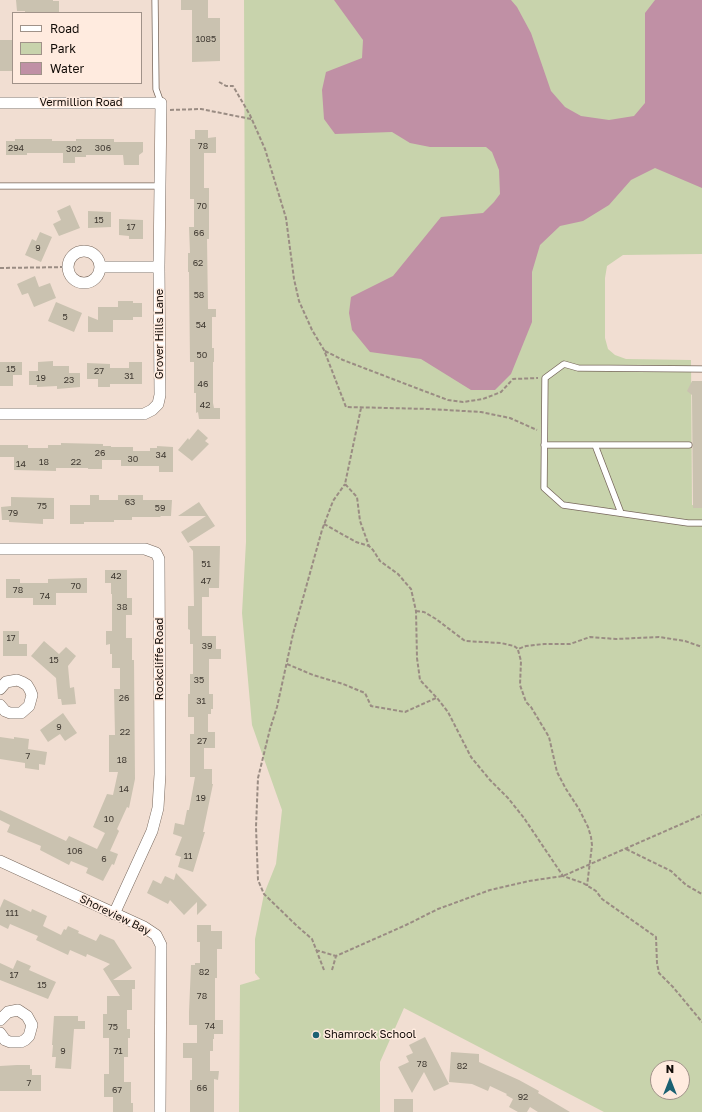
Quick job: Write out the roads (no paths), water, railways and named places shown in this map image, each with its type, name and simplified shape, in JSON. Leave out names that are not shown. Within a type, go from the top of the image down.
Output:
[{"type":"street","name":"Vermillion Road","points":[[0,103],[161,106]]},
{"type":"street","name":"Grover Hills Lane","points":[[0,414],[132,415],[144,414],[152,410],[158,404],[160,395],[161,106]]},
{"type":"street","points":[[84,250],[94,254],[97,257],[100,267],[100,272],[92,281],[87,283],[81,283],[72,278],[68,267],[71,257],[79,251],[84,250]]},
{"type":"street","points":[[100,267],[160,267]]},
{"type":"street","name":"Rockcliffe Road","points":[[0,549],[145,549],[156,553],[159,559],[160,774],[158,808],[152,831],[114,914]]},
{"type":"street","points":[[0,689],[6,682],[17,680],[27,685],[32,696],[29,706],[21,712],[10,713],[5,711],[0,705]]},
{"type":"street","name":"Shoreview Bay","points":[[0,862],[144,927],[156,935],[161,945],[160,1112]]},
{"type":"street","points":[[0,1020],[8,1012],[18,1010],[28,1016],[32,1025],[29,1036],[26,1040],[21,1042],[10,1042],[5,1040],[0,1033]]},
{"type":"lane","points":[[155,0],[156,89],[161,106]]},
{"type":"lane","points":[[0,186],[160,186]]},
{"type":"lane","points":[[702,369],[578,368],[564,364],[545,378],[544,432],[544,488],[563,505],[688,523],[702,523]]},
{"type":"lane","points":[[544,444],[689,445]]},
{"type":"lane","points":[[595,444],[621,513]]},
{"type":"water","points":[[334,0],[511,0],[517,7],[531,33],[551,91],[565,107],[581,116],[609,120],[634,116],[645,103],[645,13],[655,0],[702,0],[702,188],[655,168],[631,180],[609,205],[583,221],[560,226],[540,245],[532,272],[532,322],[511,374],[495,390],[471,390],[421,359],[370,352],[352,330],[349,313],[351,297],[393,276],[441,217],[483,213],[500,194],[499,170],[492,152],[486,147],[430,147],[410,143],[392,132],[335,134],[324,119],[322,90],[326,72],[362,58],[363,40]]},
{"type":"place","name":"Shamrock School","points":[[316,1035]]}]
